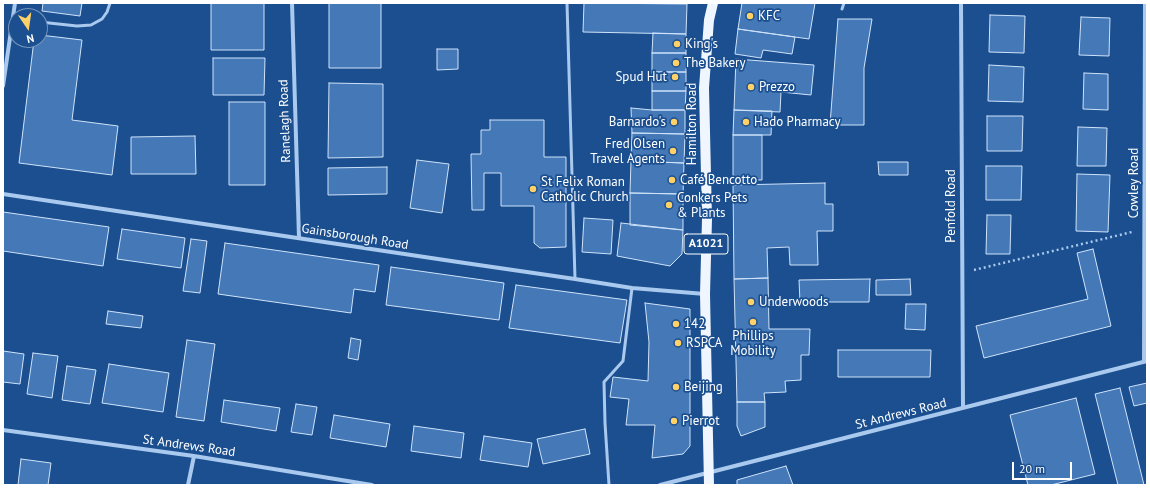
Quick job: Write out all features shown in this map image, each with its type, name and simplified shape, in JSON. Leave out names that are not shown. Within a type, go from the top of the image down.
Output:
[{"type":"main road","name":"Hamilton Road","points":[[709,485],[705,294],[706,219],[704,88],[709,20],[713,3]]},
{"type":"street","name":"Ranelagh Road","points":[[292,3],[299,238]]},
{"type":"street","name":"Penfold Road","points":[[960,3],[963,408]]},
{"type":"street","name":"Cowley Road","points":[[1145,3],[1144,230],[1146,362]]},
{"type":"street","points":[[3,86],[9,48]]},
{"type":"street","name":"Gainsborough Road","points":[[3,194],[632,288],[705,294]]},
{"type":"street","name":"St Andrews Road","points":[[660,485],[1146,362]]},
{"type":"street","name":"St Andrews Road","points":[[3,430],[194,456],[372,485]]},
{"type":"street","points":[[188,485],[194,456]]},
{"type":"lane","points":[[48,23],[77,26],[91,25],[102,19],[107,12],[110,3]]},
{"type":"lane","points":[[567,3],[575,279]]},
{"type":"lane","points":[[842,9],[844,3]]},
{"type":"lane","points":[[609,485],[604,382],[623,361],[632,288]]},
{"type":"path","points":[[962,273],[1144,230]]},
{"type":"building","points":[[43,3],[82,3],[80,16],[48,12],[48,8],[42,8]]},
{"type":"building","points":[[211,3],[264,3],[264,50],[211,50]]},
{"type":"building","points":[[329,3],[381,3],[381,68],[329,68]]},
{"type":"building","points":[[584,3],[687,4],[686,34],[583,32]]},
{"type":"building","points":[[742,3],[815,3],[809,39],[738,29]]},
{"type":"building","points":[[990,15],[1025,16],[1024,53],[989,52]]},
{"type":"building","points":[[1081,17],[1110,18],[1109,56],[1079,55]]},
{"type":"building","points":[[838,19],[872,19],[864,68],[864,125],[830,125]]},
{"type":"building","points":[[738,29],[795,37],[792,54],[763,50],[761,58],[735,54]]},
{"type":"building","points":[[653,33],[686,34],[686,53],[652,53]]},
{"type":"building","points":[[48,36],[82,40],[72,120],[118,126],[112,175],[19,163],[33,48],[48,48]]},
{"type":"building","points":[[437,49],[458,49],[458,69],[437,70]]},
{"type":"building","points":[[652,53],[686,53],[686,72],[652,72]]},
{"type":"building","points":[[213,58],[265,58],[264,95],[213,95]]},
{"type":"building","points":[[736,59],[814,65],[811,95],[781,92],[780,112],[734,110]]},
{"type":"building","points":[[989,65],[1024,67],[1023,102],[988,101]]},
{"type":"building","points":[[652,72],[686,72],[686,91],[652,91]]},
{"type":"building","points":[[1084,73],[1108,74],[1108,110],[1083,109]]},
{"type":"building","points":[[329,83],[383,84],[383,157],[328,158]]},
{"type":"building","points":[[652,91],[686,91],[685,110],[652,110]]},
{"type":"building","points":[[229,102],[265,102],[265,185],[229,185]]},
{"type":"building","points":[[631,108],[652,110],[685,110],[685,134],[632,133]]},
{"type":"building","points":[[734,110],[772,111],[771,135],[733,135]]},
{"type":"building","points":[[987,116],[1023,116],[1022,151],[987,151]]},
{"type":"building","name":"St Felix Roman Catholic Church","points":[[490,120],[544,120],[544,157],[566,157],[566,247],[540,248],[534,243],[534,206],[501,206],[501,173],[484,173],[484,210],[472,210],[471,154],[481,154],[481,130],[490,130]]},
{"type":"building","points":[[1078,127],[1107,128],[1106,166],[1077,166]]},
{"type":"building","points":[[632,133],[685,134],[684,163],[631,161]]},
{"type":"building","points":[[733,135],[762,135],[762,180],[733,180]]},
{"type":"building","points":[[195,136],[196,174],[131,174],[131,137]]},
{"type":"building","points":[[417,160],[449,164],[442,213],[410,208]]},
{"type":"building","points":[[631,161],[684,163],[683,194],[630,193]]},
{"type":"building","points":[[878,162],[908,162],[908,175],[879,175]]},
{"type":"building","points":[[986,166],[1022,166],[1021,200],[986,200]]},
{"type":"building","points":[[387,167],[387,194],[328,195],[328,168]]},
{"type":"building","points":[[1077,174],[1110,175],[1108,232],[1076,231]]},
{"type":"building","points":[[825,183],[825,204],[833,204],[833,231],[817,231],[818,265],[790,265],[789,247],[767,248],[768,278],[734,279],[733,185]]},
{"type":"building","points":[[630,193],[683,194],[683,230],[630,225]]},
{"type":"building","points":[[3,212],[109,227],[103,266],[3,251]]},
{"type":"building","points":[[987,215],[1011,215],[1010,254],[986,254]]},
{"type":"building","points":[[584,218],[613,220],[611,254],[582,252]]},
{"type":"building","points":[[621,223],[683,230],[682,254],[670,266],[617,256]]},
{"type":"building","points":[[122,229],[185,238],[181,268],[117,259]]},
{"type":"building","points":[[191,239],[207,241],[200,293],[183,291]]},
{"type":"building","points":[[225,243],[379,265],[375,292],[354,289],[351,313],[218,294]]},
{"type":"building","points":[[1093,249],[1111,326],[984,358],[976,326],[1088,299],[1077,253]]},
{"type":"building","points":[[391,267],[504,283],[499,320],[386,305]]},
{"type":"building","points":[[768,278],[769,329],[810,329],[809,355],[801,355],[801,380],[785,381],[786,392],[764,393],[765,402],[737,402],[734,279]]},
{"type":"building","points":[[870,279],[869,302],[800,302],[799,280]]},
{"type":"building","points":[[910,279],[911,295],[876,295],[876,280]]},
{"type":"building","points":[[516,285],[627,300],[620,343],[509,328]]},
{"type":"building","points":[[645,303],[690,309],[690,446],[683,454],[652,458],[655,425],[626,425],[629,399],[610,397],[613,377],[648,381],[649,342]]},
{"type":"building","points":[[906,304],[926,304],[925,330],[905,329]]},
{"type":"building","points":[[108,311],[143,316],[141,328],[106,324]]},
{"type":"building","points":[[351,338],[361,340],[358,360],[348,358]]},
{"type":"building","points":[[187,340],[215,344],[204,421],[176,417]]},
{"type":"building","points":[[838,350],[931,350],[930,377],[838,377]]},
{"type":"building","points":[[3,351],[24,354],[20,384],[3,382]]},
{"type":"building","points":[[33,353],[58,356],[52,398],[27,394]]},
{"type":"building","points":[[109,364],[169,373],[163,412],[102,403]]},
{"type":"building","points":[[67,366],[96,370],[90,404],[62,400]]},
{"type":"building","points":[[1147,383],[1147,403],[1134,406],[1129,387]]},
{"type":"building","points":[[1120,388],[1144,485],[1118,485],[1095,394]]},
{"type":"building","points":[[1076,398],[1095,474],[1051,485],[1028,485],[1010,415]]},
{"type":"building","points":[[224,400],[280,408],[276,431],[221,422]]},
{"type":"building","points":[[737,402],[765,402],[765,427],[741,436],[737,426]]},
{"type":"building","points":[[296,404],[317,407],[312,435],[291,432]]},
{"type":"building","points":[[334,415],[390,424],[386,447],[330,438]]},
{"type":"building","points":[[414,426],[464,433],[461,458],[411,451]]},
{"type":"building","points":[[585,429],[590,454],[543,464],[537,439]]},
{"type":"building","points":[[484,436],[532,443],[528,467],[480,460]]},
{"type":"building","points":[[21,459],[51,463],[48,485],[18,485]]},
{"type":"building","points":[[786,466],[793,485],[737,485],[737,480]]},
{"type":"place","name":"KFC","points":[[750,16]]},
{"type":"place","name":"King's","points":[[677,44]]},
{"type":"place","name":"The Bakery","points":[[676,63]]},
{"type":"place","name":"Spud Hut","points":[[675,77]]},
{"type":"place","name":"Prezzo","points":[[751,87]]},
{"type":"place","name":"Barnardo's","points":[[674,122]]},
{"type":"place","name":"Hado Pharmacy","points":[[746,122]]},
{"type":"place","name":"Fred Olsen Travel Agents","points":[[673,151]]},
{"type":"place","name":"Café Bencotto","points":[[672,180]]},
{"type":"place","name":"St Felix Roman Catholic Church","points":[[533,189]]},
{"type":"place","name":"Conkers Pets & Plants","points":[[669,205]]},
{"type":"place","name":"Underwoods","points":[[751,302]]},
{"type":"place","name":"Phillips Mobility","points":[[753,322]]},
{"type":"place","name":"142","points":[[676,324]]},
{"type":"place","name":"RSPCA","points":[[678,343]]},
{"type":"place","name":"Beijing","points":[[676,387]]},
{"type":"place","name":"Pierrot","points":[[674,421]]}]
